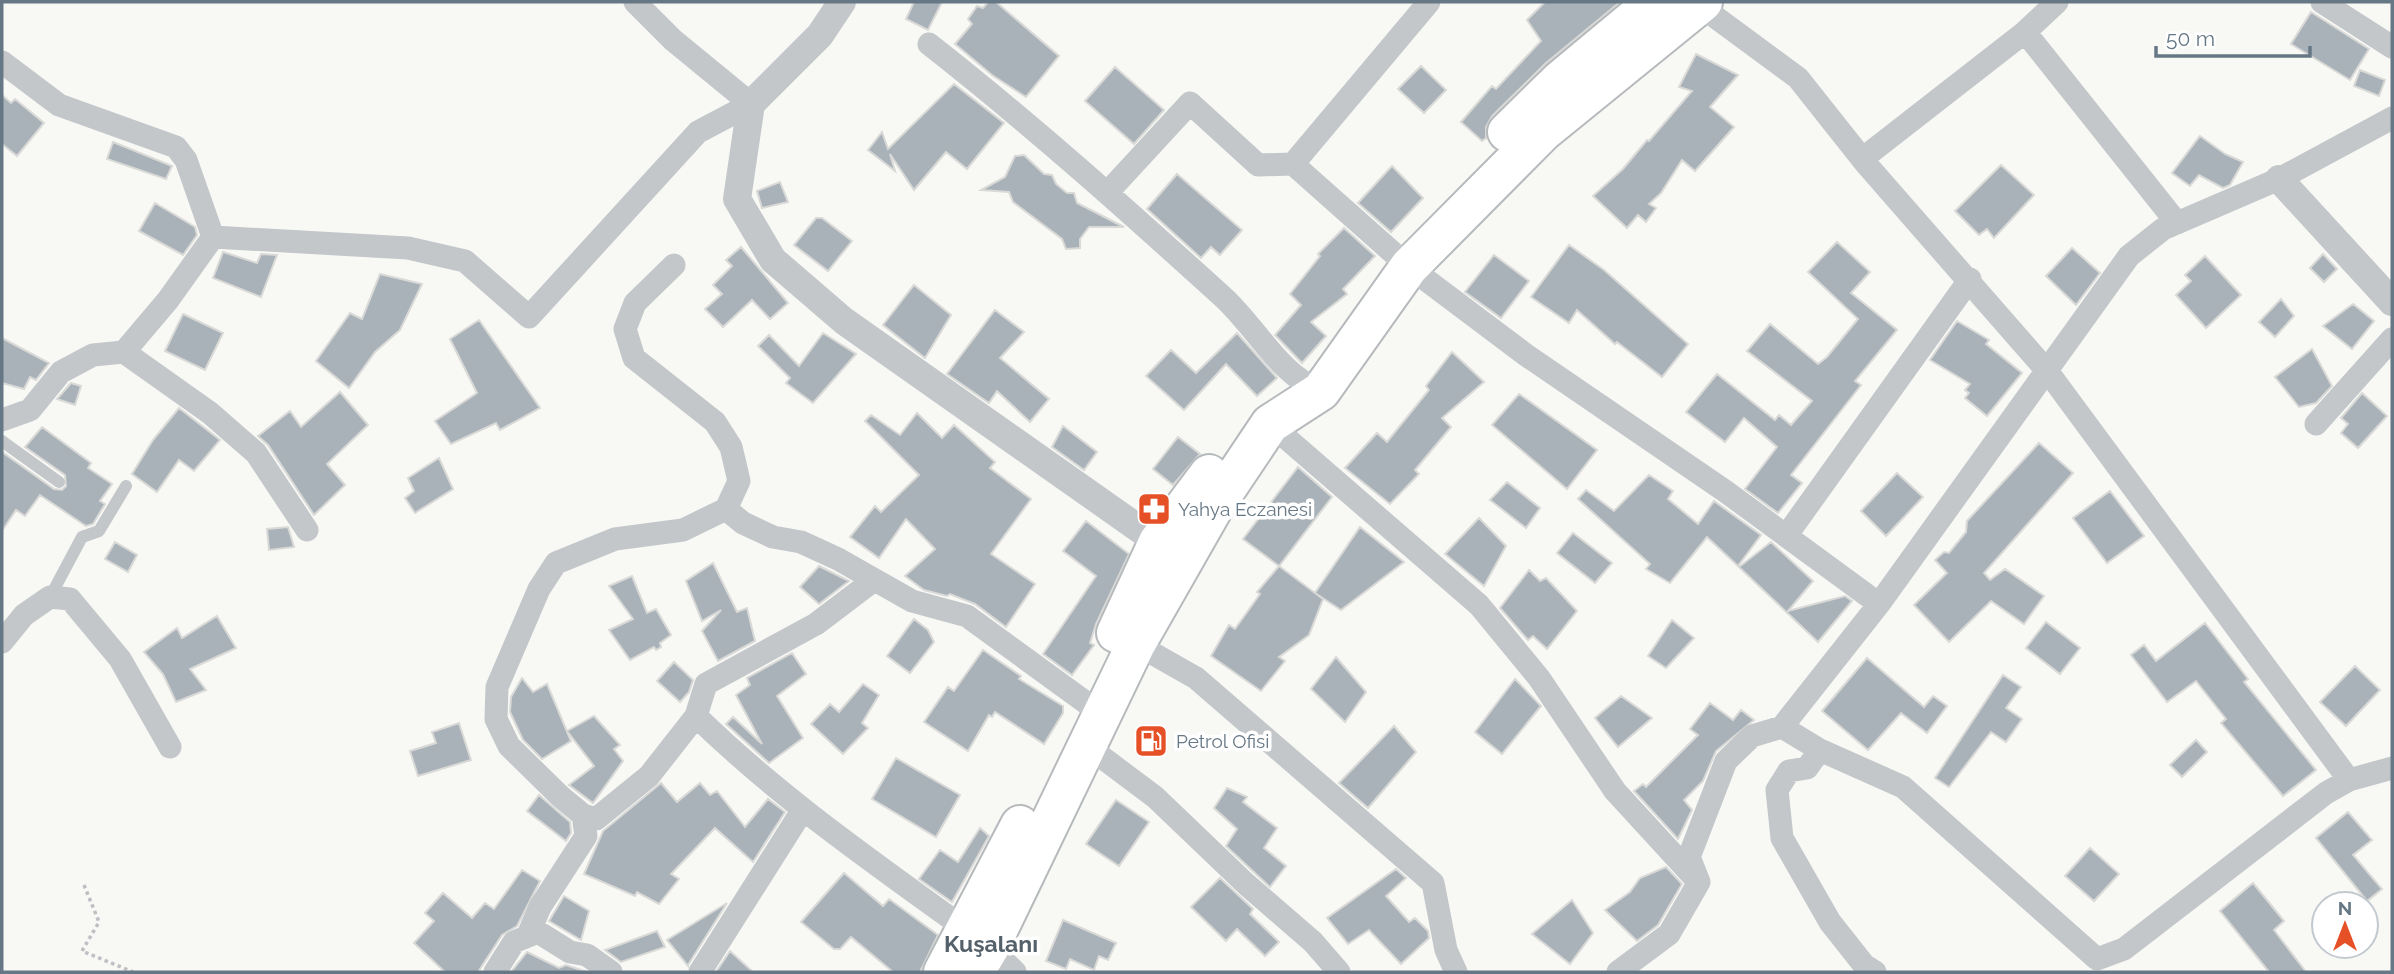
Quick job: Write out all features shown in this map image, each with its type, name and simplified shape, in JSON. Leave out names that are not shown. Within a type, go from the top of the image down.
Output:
[{"type":"highway","points":[[1091,720],[1136,644],[1171,551],[1270,424],[1310,387],[1401,260],[1543,132],[1654,10],[1701,3]]},
{"type":"highway","points":[[943,972],[987,956],[1091,720],[1171,551],[1242,430],[1310,387]]},
{"type":"street","points":[[635,2],[673,40],[751,104]]},
{"type":"street","points":[[213,237],[408,248],[465,261],[529,317],[698,132],[751,104],[820,35],[842,2]]},
{"type":"street","points":[[1293,164],[1429,2]]},
{"type":"street","points":[[1862,159],[2025,32],[2057,2]]},
{"type":"street","points":[[2322,2],[2392,47]]},
{"type":"street","points":[[1701,3],[1798,78],[1862,159],[1970,279],[2048,372],[2349,780]]},
{"type":"street","points":[[2025,32],[2177,223]]},
{"type":"street","points":[[929,44],[1021,117],[1226,300],[1310,387]]},
{"type":"street","points":[[2,62],[59,105],[176,148],[186,160],[213,237]]},
{"type":"street","points":[[1107,193],[1190,103],[1258,165],[1293,164],[1401,260],[1526,355],[1879,604]]},
{"type":"street","points":[[751,104],[737,200],[773,260],[844,321],[1171,551]]},
{"type":"street","points":[[1699,882],[1689,857],[1726,761],[1752,736],[1782,727],[1879,604],[2129,256],[2163,229],[2279,179],[2392,118]]},
{"type":"street","points":[[2279,179],[2392,302]]},
{"type":"street","points":[[124,352],[168,300],[213,237]]},
{"type":"street","points":[[674,265],[635,303],[625,329],[634,358],[715,422],[731,447],[739,481],[726,509],[683,530],[615,539],[556,563],[539,589],[497,687],[496,719],[509,746],[583,815],[596,819],[649,776],[696,716],[706,684],[816,624],[874,580]]},
{"type":"street","points":[[1786,536],[1970,279]]},
{"type":"street","points":[[2316,425],[2392,339]]},
{"type":"street","points":[[2,420],[30,410],[61,372],[93,355],[124,352],[210,413],[256,453],[307,530]]},
{"type":"street","points":[[1270,424],[1479,605],[1539,678],[1615,791],[1699,882]]},
{"type":"street","points":[[726,509],[743,523],[773,537],[801,542],[838,559],[912,601],[967,616],[1091,720],[1155,797],[1246,884],[1313,942],[1339,972]]},
{"type":"street","points":[[2,642],[24,615],[50,597],[71,599],[120,659],[170,747]]},
{"type":"street","points":[[1136,644],[1196,678],[1433,883],[1446,950],[1456,972]]},
{"type":"street","points":[[696,716],[740,759],[802,811],[987,956]]},
{"type":"street","points":[[1782,727],[1820,750],[1903,787],[2097,959],[2123,949],[2326,793],[2349,780],[2392,768]]},
{"type":"street","points":[[1820,750],[1807,768],[1789,771],[1777,790],[1782,838],[1830,922],[1864,965],[1875,972]]},
{"type":"street","points":[[700,972],[802,811]]},
{"type":"street","points":[[528,935],[540,907],[586,836],[583,815]]},
{"type":"street","points":[[1618,972],[1669,934],[1699,882]]},
{"type":"street","points":[[495,972],[514,942],[538,932],[570,953],[587,955],[611,972]]},
{"type":"lane","points":[[2,441],[59,482]]},
{"type":"lane","points":[[50,597],[82,537],[99,531],[126,486]]},
{"type":"path","points":[[83,886],[99,922],[82,951],[133,972]]},
{"type":"building","points":[[914,2],[942,2],[928,30],[906,19]]},
{"type":"building","points":[[988,2],[996,2],[1059,56],[1026,97],[992,75],[955,44],[972,24],[968,19],[977,6],[983,8]]},
{"type":"building","points":[[1545,2],[1620,2],[1546,63],[1492,116],[1486,127],[1486,138],[1482,141],[1461,122],[1492,86],[1496,89],[1541,41],[1527,20]]},
{"type":"building","points":[[2311,12],[2369,49],[2350,80],[2291,44]]},
{"type":"building","points":[[1696,54],[1738,75],[1710,107],[1734,127],[1695,171],[1682,160],[1661,193],[1649,204],[1656,208],[1646,222],[1638,215],[1627,228],[1593,196],[1623,169],[1692,91],[1679,87]]},
{"type":"building","points":[[1421,66],[1446,90],[1424,113],[1398,89]]},
{"type":"building","points":[[1115,67],[1164,110],[1134,144],[1085,101]]},
{"type":"building","points":[[2360,70],[2385,80],[2379,96],[2354,86]]},
{"type":"building","points":[[954,84],[1004,123],[967,169],[946,152],[914,190],[890,154],[895,171],[868,150],[882,132],[888,149]]},
{"type":"building","points":[[2,95],[11,103],[15,99],[44,123],[17,156],[2,144]]},
{"type":"building","points":[[2200,136],[2225,154],[2243,162],[2230,185],[2223,188],[2199,175],[2190,186],[2172,173]]},
{"type":"building","points":[[113,142],[172,166],[166,179],[107,159]]},
{"type":"building","points":[[1024,155],[1044,174],[1052,175],[1056,184],[1067,193],[1074,193],[1077,203],[1124,227],[1089,227],[1080,239],[1080,248],[1066,249],[1062,239],[1013,202],[1009,192],[981,190],[1005,177],[1015,156]]},
{"type":"building","points":[[2001,165],[2034,195],[1994,238],[1987,229],[1979,235],[1955,211]]},
{"type":"building","points":[[1392,166],[1423,198],[1391,232],[1358,203]]},
{"type":"building","points":[[1177,174],[1242,230],[1220,255],[1211,247],[1201,258],[1147,209]]},
{"type":"building","points":[[780,182],[788,202],[762,208],[757,191]]},
{"type":"building","points":[[155,203],[195,227],[197,235],[183,255],[139,231]]},
{"type":"building","points":[[816,218],[822,218],[852,241],[828,271],[794,245]]},
{"type":"building","points":[[1344,228],[1375,256],[1343,289],[1347,294],[1311,322],[1326,336],[1302,363],[1275,335],[1301,305],[1290,294],[1320,256],[1318,254]]},
{"type":"building","points":[[1837,242],[1870,272],[1851,293],[1897,330],[1855,381],[1861,385],[1791,475],[1802,483],[1778,513],[1745,489],[1777,447],[1744,418],[1725,442],[1686,412],[1717,374],[1775,420],[1779,415],[1791,425],[1812,401],[1747,351],[1770,324],[1818,364],[1827,357],[1858,319],[1808,272]]},
{"type":"building","points":[[1569,245],[1604,270],[1688,344],[1662,377],[1617,342],[1615,344],[1577,310],[1569,323],[1531,297]]},
{"type":"building","points":[[741,247],[788,303],[770,319],[752,300],[723,327],[705,309],[722,294],[713,285],[732,266],[726,260]]},
{"type":"building","points":[[2072,248],[2100,273],[2076,305],[2046,276]]},
{"type":"building","points":[[223,252],[257,263],[261,254],[277,255],[261,297],[213,278]]},
{"type":"building","points":[[2323,254],[2337,269],[2324,282],[2310,268]]},
{"type":"building","points":[[1494,255],[1529,281],[1501,318],[1465,292]]},
{"type":"building","points":[[2205,256],[2241,295],[2206,328],[2176,295],[2191,281],[2185,275]]},
{"type":"building","points":[[380,274],[422,284],[400,330],[375,352],[349,388],[316,361],[350,313],[362,319]]},
{"type":"building","points":[[914,285],[951,315],[925,358],[883,325]]},
{"type":"building","points":[[2281,299],[2294,316],[2275,337],[2259,322]]},
{"type":"building","points":[[2353,304],[2374,321],[2352,349],[2323,326]]},
{"type":"building","points":[[995,310],[1024,332],[1000,358],[1049,399],[1030,422],[997,391],[989,403],[947,374]]},
{"type":"building","points":[[183,314],[223,333],[205,370],[165,351]]},
{"type":"building","points":[[479,320],[540,408],[500,430],[496,423],[451,444],[435,421],[477,393],[450,339]]},
{"type":"building","points":[[1957,321],[1989,340],[1986,344],[2022,373],[1987,416],[1965,398],[1969,393],[1965,390],[1970,384],[1930,360]]},
{"type":"building","points":[[823,333],[856,354],[813,403],[786,383],[790,378],[758,346],[769,335],[799,366]]},
{"type":"building","points":[[1237,333],[1277,378],[1257,396],[1226,364],[1184,410],[1146,376],[1171,350],[1196,373]]},
{"type":"building","points":[[2,338],[49,363],[36,380],[30,377],[24,389],[2,383]]},
{"type":"building","points":[[2312,349],[2332,386],[2316,403],[2299,407],[2275,377]]},
{"type":"building","points":[[1452,352],[1484,382],[1442,418],[1451,427],[1415,470],[1419,474],[1390,504],[1345,468],[1377,433],[1387,442],[1429,390],[1426,386]]},
{"type":"building","points":[[71,383],[81,386],[75,405],[57,399]]},
{"type":"building","points":[[340,392],[368,425],[327,464],[345,485],[314,515],[268,445],[258,436],[290,411],[301,427]]},
{"type":"building","points":[[2362,393],[2387,416],[2358,448],[2341,433],[2348,424],[2341,418]]},
{"type":"building","points":[[1519,394],[1597,450],[1567,489],[1492,425]]},
{"type":"building","points":[[179,408],[220,440],[194,471],[179,460],[157,492],[132,474],[153,440]]},
{"type":"building","points":[[917,413],[942,438],[954,425],[995,462],[990,468],[1031,499],[991,554],[1035,584],[1006,627],[975,604],[950,594],[947,596],[924,590],[905,576],[935,549],[906,519],[879,558],[850,537],[875,506],[881,512],[919,475],[865,421],[871,415],[900,435]]},
{"type":"building","points":[[1063,426],[1097,452],[1084,470],[1052,447]]},
{"type":"building","points":[[42,427],[91,463],[88,468],[112,484],[100,501],[105,504],[93,524],[86,526],[40,495],[25,516],[16,510],[2,531],[2,452],[54,489],[62,490],[66,486],[65,475],[25,447]]},
{"type":"building","points":[[1178,437],[1200,454],[1173,485],[1153,469]]},
{"type":"building","points":[[2039,443],[2073,473],[1984,573],[1990,580],[2005,569],[2044,596],[2024,624],[1991,601],[1949,642],[1914,605],[1947,573],[1935,560],[1944,552],[1949,553],[1966,532],[1967,521]]},
{"type":"building","points":[[439,458],[453,489],[415,513],[405,498],[414,491],[408,478]]},
{"type":"building","points":[[1298,467],[1332,497],[1279,566],[1243,539]]},
{"type":"building","points":[[1897,473],[1923,497],[1886,536],[1861,511]]},
{"type":"building","points":[[1649,475],[1673,491],[1668,499],[1698,524],[1714,501],[1761,535],[1738,566],[1707,537],[1670,583],[1646,569],[1650,564],[1578,499],[1586,490],[1614,511]]},
{"type":"building","points":[[1507,482],[1540,508],[1526,528],[1490,500]]},
{"type":"building","points":[[2110,491],[2144,536],[2107,563],[2073,518]]},
{"type":"building","points":[[1479,518],[1506,546],[1484,586],[1445,554]]},
{"type":"building","points":[[1086,521],[1129,554],[1096,624],[1090,643],[1094,645],[1072,675],[1043,654],[1096,576],[1063,551]]},
{"type":"building","points":[[288,527],[294,547],[269,550],[267,529]]},
{"type":"building","points":[[1360,527],[1404,562],[1341,610],[1315,593]]},
{"type":"building","points":[[1573,533],[1612,563],[1595,583],[1557,553]]},
{"type":"building","points":[[115,542],[137,555],[128,572],[105,559]]},
{"type":"building","points":[[1771,542],[1813,581],[1788,611],[1845,596],[1852,601],[1818,642],[1739,567]]},
{"type":"building","points":[[713,563],[737,612],[747,608],[755,641],[718,661],[702,631],[721,610],[702,621],[686,581]]},
{"type":"building","points":[[819,566],[849,581],[819,604],[800,587]]},
{"type":"building","points":[[1279,566],[1323,599],[1309,635],[1279,657],[1285,661],[1261,691],[1211,656],[1229,625],[1235,629],[1260,594],[1257,592]]},
{"type":"building","points":[[1529,570],[1540,581],[1546,578],[1577,611],[1547,649],[1533,636],[1528,640],[1500,608]]},
{"type":"building","points":[[632,576],[647,613],[656,609],[671,635],[660,643],[661,647],[656,650],[654,647],[630,660],[609,630],[633,619],[609,586]]},
{"type":"building","points":[[217,616],[236,648],[190,669],[206,690],[176,702],[163,674],[144,652],[177,628],[182,638]]},
{"type":"building","points":[[914,619],[928,630],[934,642],[910,673],[887,656]]},
{"type":"building","points":[[1672,620],[1694,638],[1666,668],[1648,656]]},
{"type":"building","points":[[2046,622],[2080,648],[2060,674],[2026,648]]},
{"type":"building","points":[[2205,623],[2248,679],[2244,682],[2316,770],[2283,796],[2221,723],[2226,719],[2196,681],[2167,702],[2131,655],[2144,645],[2156,661]]},
{"type":"building","points":[[983,650],[1021,676],[1019,679],[1063,706],[1063,713],[1044,744],[995,712],[992,717],[989,715],[968,751],[924,722],[948,687],[954,691]]},
{"type":"building","points":[[792,653],[806,674],[777,696],[803,738],[769,763],[726,724],[733,717],[762,744],[736,695],[750,685],[747,678]]},
{"type":"building","points":[[1336,657],[1366,692],[1345,722],[1311,689]]},
{"type":"building","points":[[1867,658],[1924,707],[1933,696],[1947,706],[1927,733],[1901,713],[1868,750],[1822,711]]},
{"type":"building","points":[[674,662],[693,680],[689,692],[680,702],[657,681]]},
{"type":"building","points":[[2355,666],[2380,690],[2346,726],[2320,702]]},
{"type":"building","points":[[2003,675],[2021,687],[2006,708],[2022,719],[2006,742],[1991,732],[1949,787],[1935,778]]},
{"type":"building","points":[[522,678],[533,692],[547,684],[571,741],[542,759],[523,740],[510,712],[511,697]]},
{"type":"building","points":[[1515,679],[1541,706],[1502,754],[1475,732]]},
{"type":"building","points":[[863,684],[879,695],[862,723],[868,728],[843,754],[811,724],[830,704],[839,712]]},
{"type":"building","points":[[1621,696],[1652,718],[1618,747],[1595,718]]},
{"type":"building","points":[[1710,703],[1733,720],[1741,710],[1754,720],[1716,751],[1703,781],[1684,800],[1692,810],[1678,839],[1634,791],[1643,784],[1646,787],[1698,735],[1690,729]]},
{"type":"building","points":[[594,716],[620,745],[614,749],[623,761],[593,803],[569,785],[594,766],[567,731]]},
{"type":"building","points":[[459,723],[471,760],[418,776],[410,751],[436,743],[432,732]]},
{"type":"building","points":[[1394,726],[1416,752],[1368,808],[1339,783]]},
{"type":"building","points":[[2196,740],[2207,752],[2182,777],[2170,765]]},
{"type":"building","points":[[896,758],[960,795],[936,837],[872,799]]},
{"type":"building","points":[[661,783],[677,802],[700,783],[710,795],[717,791],[745,827],[768,799],[785,812],[753,862],[715,828],[671,874],[679,879],[659,904],[637,892],[635,896],[584,874],[603,831]]},
{"type":"building","points":[[1227,788],[1247,797],[1243,802],[1277,828],[1264,848],[1286,866],[1270,887],[1226,846],[1237,829],[1214,808]]},
{"type":"building","points":[[539,795],[570,822],[571,833],[566,841],[527,811]]},
{"type":"building","points":[[1116,800],[1149,822],[1119,866],[1086,844]]},
{"type":"building","points":[[2348,812],[2372,840],[2353,855],[2382,889],[2358,890],[2316,838]]},
{"type":"building","points":[[980,828],[989,836],[952,902],[919,879],[940,850],[958,862]]},
{"type":"building","points":[[2090,848],[2119,874],[2094,901],[2065,876]]},
{"type":"building","points":[[1666,867],[1682,884],[1658,925],[1637,941],[1605,910],[1630,892],[1640,878]]},
{"type":"building","points":[[1396,869],[1406,878],[1386,896],[1409,922],[1415,918],[1428,931],[1429,938],[1401,964],[1369,930],[1348,944],[1327,918]]},
{"type":"building","points":[[522,870],[540,881],[517,926],[502,935],[478,972],[445,972],[414,943],[434,921],[425,913],[443,893],[472,918],[485,903],[494,909]]},
{"type":"building","points":[[844,873],[883,906],[889,899],[938,935],[920,972],[893,972],[851,937],[840,949],[834,949],[801,922]]},
{"type":"building","points":[[1220,878],[1253,909],[1250,914],[1279,942],[1265,956],[1237,929],[1226,941],[1191,907]]},
{"type":"building","points":[[2253,883],[2284,921],[2274,930],[2306,972],[2269,972],[2220,911]]},
{"type":"building","points":[[564,896],[589,911],[581,940],[549,921]]},
{"type":"building","points":[[1572,900],[1593,933],[1570,964],[1532,934]]},
{"type":"building","points":[[727,903],[688,965],[688,966],[667,940]]},
{"type":"building","points":[[1063,920],[1116,943],[1108,960],[1099,956],[1094,970],[1070,959],[1066,969],[1046,961]]},
{"type":"building","points":[[657,931],[665,947],[621,962],[605,950]]},
{"type":"building","points":[[730,951],[753,972],[716,972]]},
{"type":"building","points":[[527,952],[559,968],[566,965],[587,972],[511,972]]},
{"type":"place","name":"Yahya Eczanesi","points":[[1154,509]]},
{"type":"place","name":"Petrol Ofisi","points":[[1151,741]]},
{"type":"district","name":"Kuşalanı","points":[[991,943]]}]
